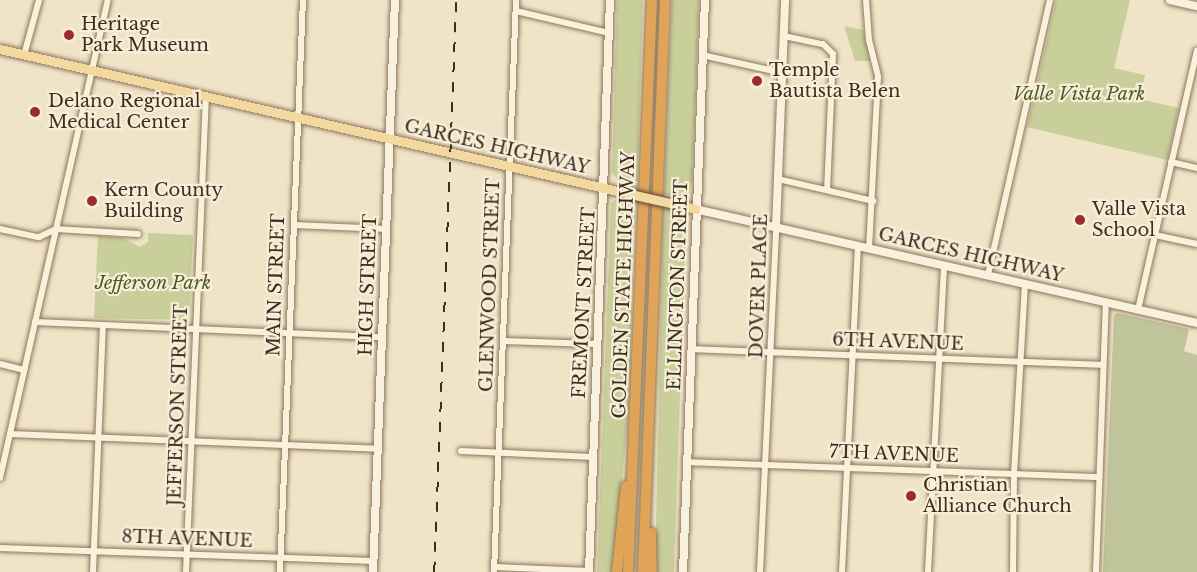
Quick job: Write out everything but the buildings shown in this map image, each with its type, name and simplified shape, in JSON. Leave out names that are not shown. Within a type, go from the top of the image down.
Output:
[{"type":"highway","name":"GOLDEN STATE HIGHWAY","points":[[628,572],[652,0]]},
{"type":"highway","name":"GOLDEN STATE HIGHWAY","points":[[643,572],[665,0]]},
{"type":"highway","points":[[617,572],[634,426]]},
{"type":"highway","points":[[648,470],[652,572]]},
{"type":"main road","name":"HIGH STREET","points":[[373,572],[394,0]]},
{"type":"main road","name":"GARCES HIGHWAY","points":[[0,49],[1197,323]]},
{"type":"street","points":[[24,55],[39,0]]},
{"type":"street","points":[[0,478],[108,0]]},
{"type":"street","name":"MAIN STREET","points":[[280,572],[303,0]]},
{"type":"street","name":"GLENWOOD STREET","points":[[494,570],[516,0]]},
{"type":"street","name":"FREMONT STREET","points":[[589,572],[610,0]]},
{"type":"street","name":"ELLINGTON STREET","points":[[683,572],[695,208],[705,0]]},
{"type":"street","name":"DOVER PLACE","points":[[760,572],[764,464],[772,352],[786,0]]},
{"type":"street","points":[[866,0],[869,40],[878,72],[869,248]]},
{"type":"street","points":[[988,276],[1050,0]]},
{"type":"street","points":[[1176,1],[1197,6]]},
{"type":"street","points":[[516,11],[609,33]]},
{"type":"street","points":[[784,36],[823,44],[833,54],[827,190]]},
{"type":"street","points":[[1138,310],[1197,51]]},
{"type":"street","points":[[702,55],[783,73]]},
{"type":"street","name":"JEFFERSON STREET","points":[[186,572],[206,96]]},
{"type":"street","points":[[1171,162],[1197,168]]},
{"type":"street","points":[[778,179],[873,201]]},
{"type":"street","points":[[294,225],[387,229]]},
{"type":"street","points":[[0,229],[39,237],[56,229],[138,234]]},
{"type":"street","points":[[1155,235],[1197,244]]},
{"type":"street","points":[[842,572],[858,246]]},
{"type":"street","points":[[928,572],[944,266]]},
{"type":"street","points":[[1013,572],[1014,474],[1025,284]]},
{"type":"street","points":[[1096,572],[1106,302]]},
{"type":"street","points":[[35,322],[383,337]]},
{"type":"street","points":[[93,572],[103,326]]},
{"type":"street","points":[[503,341],[596,344]]},
{"type":"street","name":"6TH AVENUE","points":[[691,349],[1103,365]]},
{"type":"street","points":[[0,364],[24,370]]},
{"type":"street","points":[[10,434],[378,449]]},
{"type":"street","points":[[461,451],[592,457]]},
{"type":"street","name":"7TH AVENUE","points":[[687,462],[1099,477]]},
{"type":"street","name":"8TH AVENUE","points":[[0,548],[374,561]]},
{"type":"street","points":[[494,570],[589,572]]},
{"type":"green space","points":[[617,0],[643,0],[637,189],[618,181],[612,172]]},
{"type":"green space","points":[[672,0],[699,0],[692,182],[688,198],[664,194]]},
{"type":"green space","name":"Valle Vista Park","points":[[1056,0],[1130,0],[1114,68],[1145,75],[1140,99],[1179,108],[1167,160],[1027,127]]},
{"type":"green space","points":[[844,26],[863,30],[871,61],[855,61]]},
{"type":"green space","points":[[619,197],[635,202],[629,407],[613,572],[597,572],[611,203]]},
{"type":"green space","points":[[663,207],[686,217],[674,572],[655,572]]},
{"type":"green space","name":"Jefferson Park","points":[[148,233],[193,235],[189,320],[94,318],[98,236],[123,238],[140,247],[148,242]]},
{"type":"green space","points":[[1117,313],[1189,329],[1184,351],[1197,355],[1197,572],[1103,572],[1114,315]]},
{"type":"railway","points":[[434,572],[456,0]]},
{"type":"place","name":"Heritage Park Museum","points":[[69,35]]},
{"type":"place","name":"Temple Bautista Belen","points":[[757,81]]},
{"type":"place","name":"Delano Regional Medical Center","points":[[35,112]]},
{"type":"place","name":"Kern County Building","points":[[92,201]]},
{"type":"place","name":"Valle Vista School","points":[[1080,220]]},
{"type":"place","name":"Christian Alliance Church","points":[[911,496]]}]
